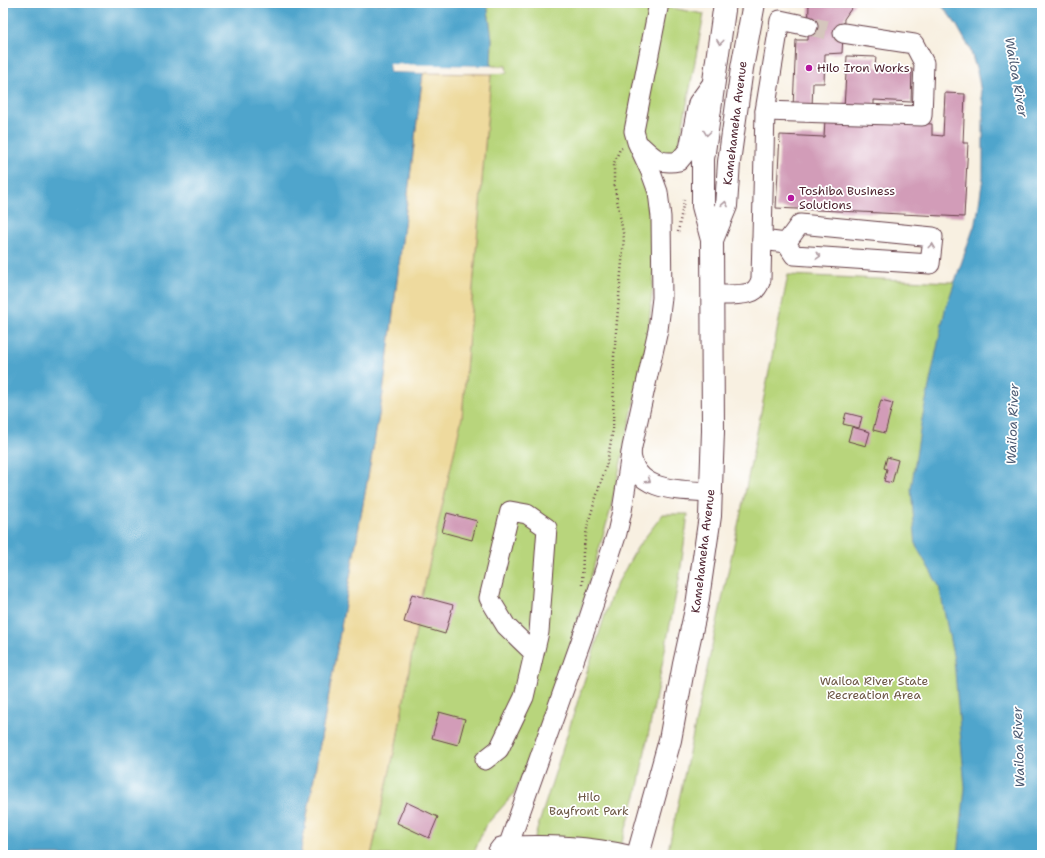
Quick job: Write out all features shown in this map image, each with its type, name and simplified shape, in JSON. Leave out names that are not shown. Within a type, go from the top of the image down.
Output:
[{"type":"main road","name":"Kamehameha Avenue","points":[[638,855],[670,740],[703,569],[710,516],[714,431],[712,240],[703,206],[702,181],[703,160],[725,3]]},
{"type":"main road","name":"Kamehameha Avenue","points":[[712,240],[726,206],[729,162],[742,68],[754,3]]},
{"type":"lane","points":[[628,855],[595,848],[548,845],[502,852],[586,627],[617,533],[632,447],[658,330],[662,298],[661,217],[658,192],[634,131],[659,3]]},
{"type":"lane","points":[[712,295],[748,293],[754,291],[759,285],[761,279],[765,111],[780,20],[808,26]]},
{"type":"lane","points":[[765,111],[922,116],[924,63],[914,44],[843,33]]},
{"type":"lane","points":[[638,142],[656,159],[668,163],[679,161],[689,149],[698,103],[714,81]]},
{"type":"lane","points":[[762,240],[786,243],[794,255],[930,264],[933,238],[800,224],[786,243]]},
{"type":"lane","points":[[632,447],[632,460],[635,468],[641,476],[650,482],[665,488],[712,492]]},
{"type":"lane","points":[[485,760],[499,749],[524,697],[539,632],[547,528],[527,514],[510,511],[489,598],[506,626],[534,653]]},
{"type":"path","points":[[581,588],[583,552],[588,523],[607,463],[613,429],[614,356],[624,238],[614,183],[614,163],[620,149],[638,142]]},
{"type":"path","points":[[678,234],[685,196]]},
{"type":"green space","points":[[487,3],[660,3],[672,8],[704,14],[679,146],[670,152],[663,153],[647,177],[655,217],[655,265],[647,343],[610,512],[570,646],[531,757],[514,794],[485,826],[473,855],[371,855],[397,739],[421,601],[462,416],[491,74],[507,73],[506,66],[491,66],[492,39]]},
{"type":"green space","name":"Wailoa River State Recreation Area","points":[[788,275],[951,282],[1042,284],[1042,855],[667,855],[745,493]]},
{"type":"green space","name":"Hilo Bayfront Park","points":[[663,514],[688,514],[680,574],[637,792],[618,855],[529,855],[612,593],[637,548]]},
{"type":"sand","points":[[423,73],[491,74],[462,417],[421,601],[397,739],[371,855],[300,855],[383,393]]},
{"type":"water","points":[[3,3],[487,3],[492,39],[491,66],[389,65],[390,72],[423,73],[383,393],[300,855],[3,855]]},
{"type":"water","name":"Wailoa River","points":[[940,3],[1042,3],[1042,855],[958,855],[965,788],[954,660],[939,586],[916,546],[911,489],[921,424],[945,310],[977,218],[983,177],[983,105],[978,75],[970,49],[956,24]]},
{"type":"pier","points":[[389,64],[493,66],[491,68],[391,67],[392,70],[423,71],[425,73],[423,73],[390,72]]},
{"type":"building","name":"Hilo Iron Works","points":[[809,3],[855,3],[844,19],[842,53],[825,54],[824,83],[813,83],[812,106],[793,107],[796,40],[808,40]]},
{"type":"building","points":[[847,56],[876,57],[875,67],[912,69],[911,102],[874,100],[874,109],[844,108]]},
{"type":"building","points":[[945,93],[965,94],[963,143],[968,143],[964,217],[776,208],[780,135],[824,137],[825,119],[932,124],[932,135],[943,136]]},
{"type":"building","points":[[881,400],[893,403],[885,433],[873,430]]},
{"type":"building","points":[[846,413],[862,417],[859,428],[843,424]]},
{"type":"building","points":[[852,427],[870,432],[866,446],[848,441]]},
{"type":"building","points":[[887,457],[898,460],[892,483],[884,481],[887,469],[884,468]]},
{"type":"building","points":[[447,513],[477,521],[472,540],[442,532]]},
{"type":"building","points":[[412,594],[453,605],[445,634],[404,622]]},
{"type":"building","points":[[439,712],[465,719],[458,745],[432,738]]},
{"type":"building","points":[[406,802],[438,817],[429,838],[397,823]]},
{"type":"tunnel","points":[[808,26],[843,33]]},
{"type":"place","name":"Hilo Iron Works","points":[[809,68]]},
{"type":"place","name":"Toshiba Business Solutions","points":[[791,198]]}]
